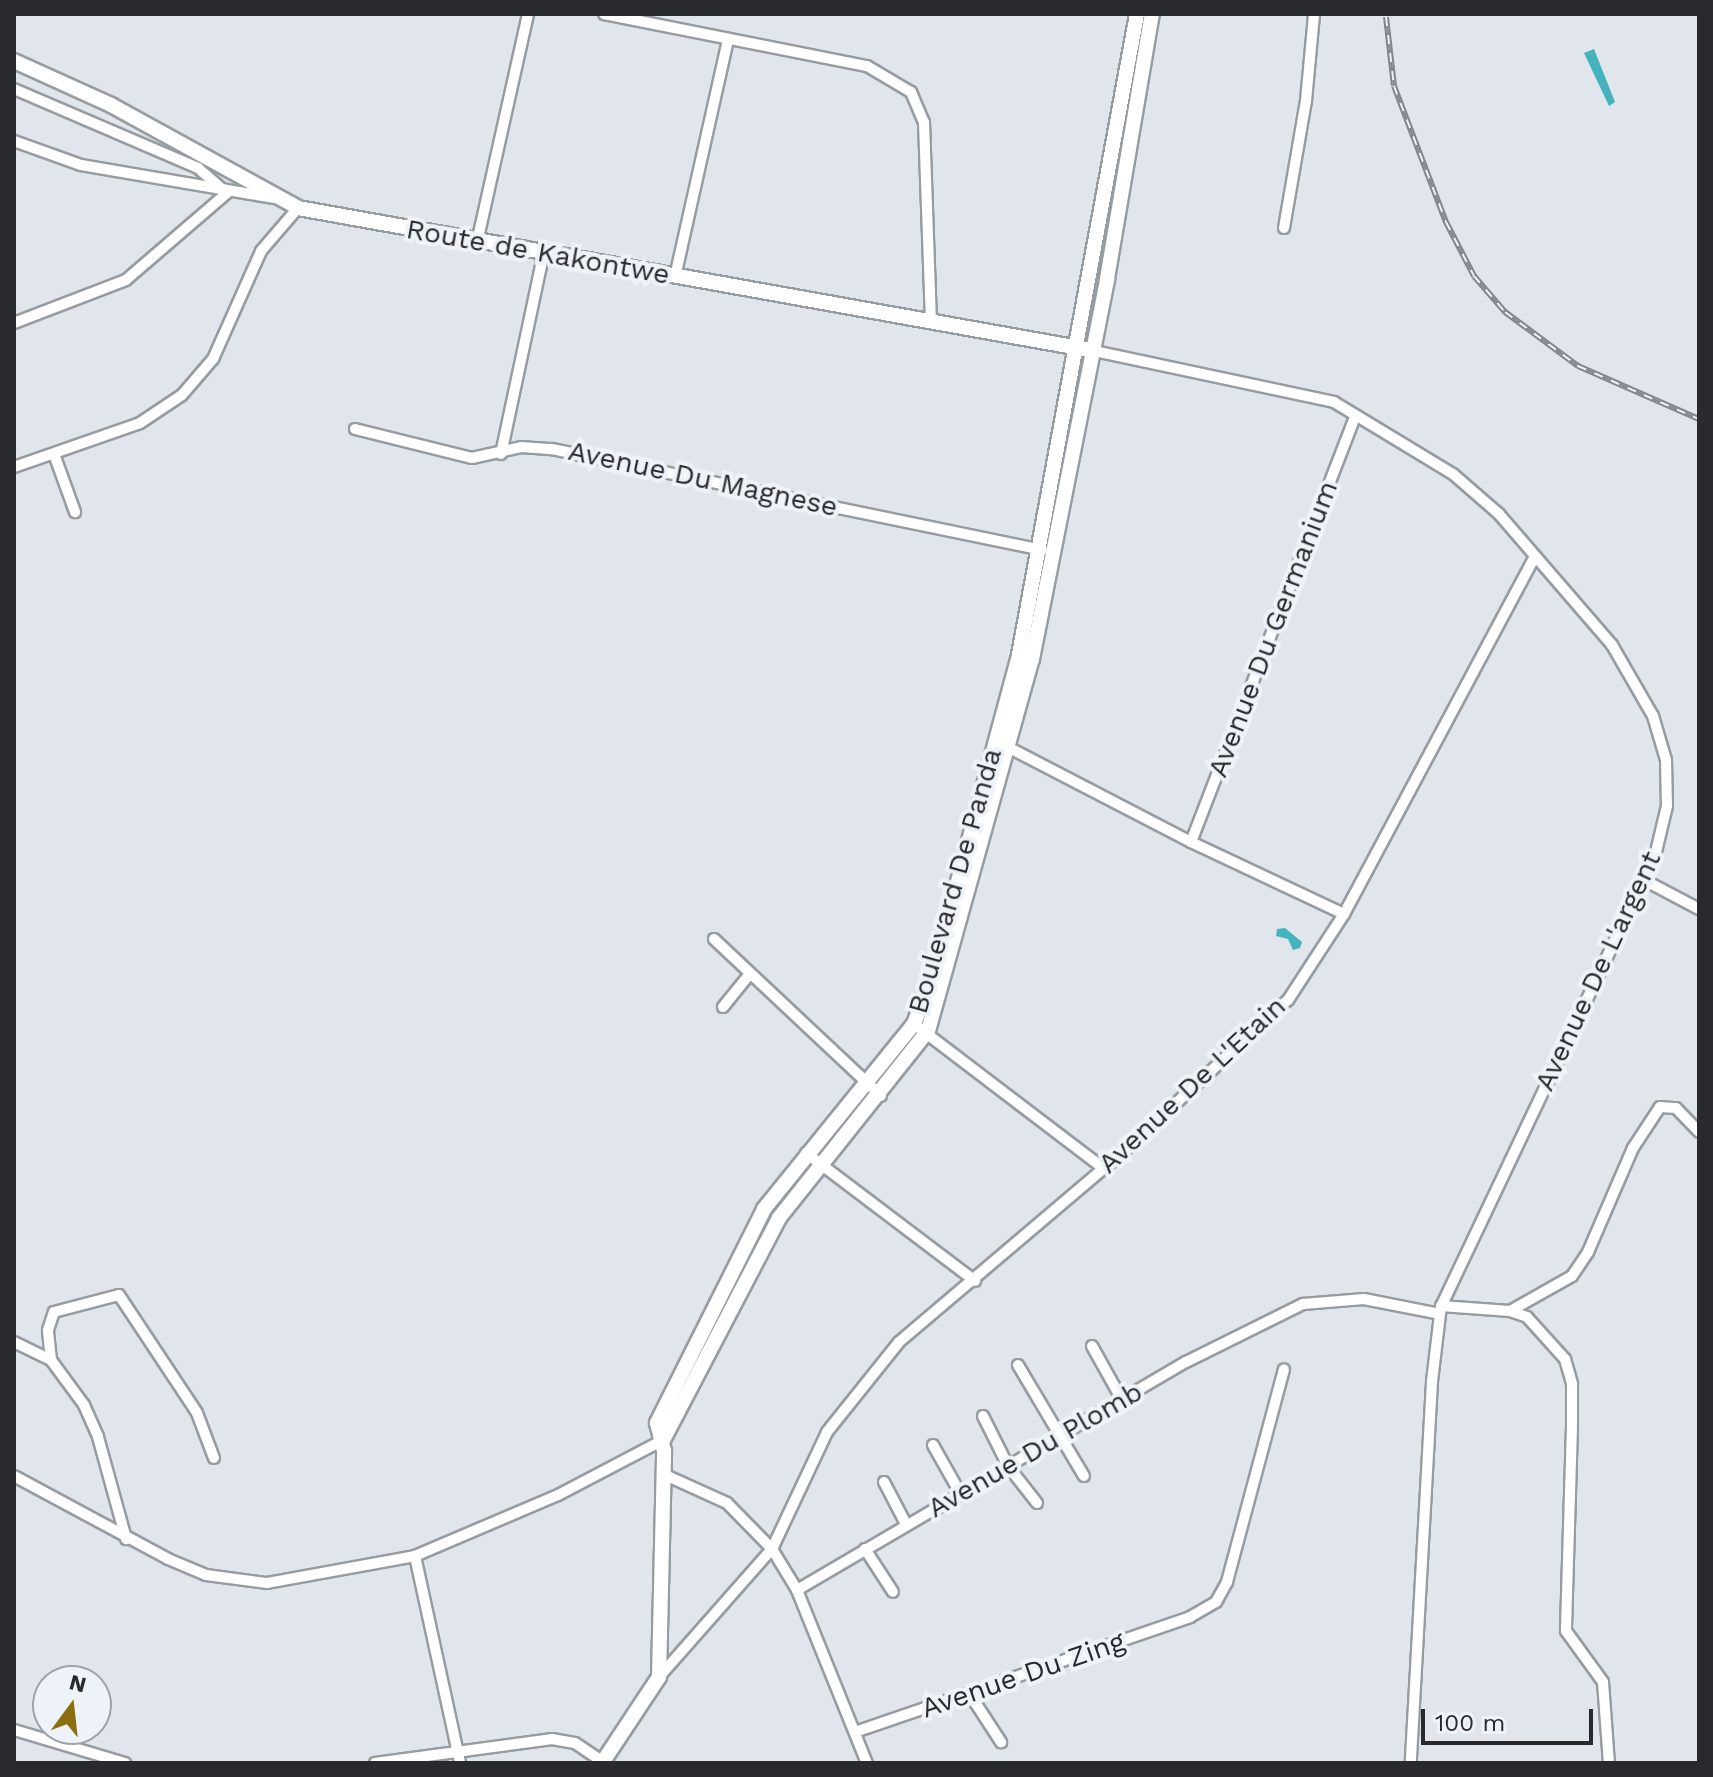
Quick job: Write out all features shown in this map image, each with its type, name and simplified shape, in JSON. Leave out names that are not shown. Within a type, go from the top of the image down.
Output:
[{"type":"street","points":[[478,238],[528,14]]},
{"type":"street","points":[[604,14],[867,66],[919,102],[924,122],[931,319]]},
{"type":"street","points":[[1284,228],[1306,101],[1314,14]]},
{"type":"street","name":"Boulevard De Panda","points":[[1045,551],[1078,347],[1143,20]]},
{"type":"street","name":"Boulevard De Panda","points":[[663,1440],[779,1218],[820,1164],[881,1096],[928,1031],[1003,744],[1018,660],[1094,351],[1143,20]]},
{"type":"street","points":[[675,277],[728,39]]},
{"type":"street","name":"Route de Kakontwe","points":[[14,61],[111,105],[298,208],[478,238],[675,277],[931,319],[1094,351]]},
{"type":"street","points":[[14,89],[198,168],[227,193]]},
{"type":"street","points":[[14,141],[81,165],[227,193],[276,198]]},
{"type":"street","points":[[14,323],[126,280],[227,193]]},
{"type":"street","points":[[14,467],[140,423],[189,388],[213,359],[261,251],[298,208]]},
{"type":"street","points":[[501,454],[544,252]]},
{"type":"street","name":"Avenue De L'argent","points":[[1094,351],[1315,396],[1453,474],[1482,497],[1612,645],[1659,731],[1667,806],[1644,880],[1440,1310],[1411,1763]]},
{"type":"street","name":"Avenue Du Germanium","points":[[1191,842],[1355,416]]},
{"type":"street","name":"Avenue Du Magnese","points":[[355,429],[472,458],[501,454],[521,447],[552,449],[652,466],[1045,551]]},
{"type":"street","points":[[54,454],[75,512]]},
{"type":"street","name":"Avenue De L'Etain","points":[[659,1677],[772,1549],[827,1432],[861,1385],[899,1342],[975,1281],[1288,1000],[1344,914],[1535,557]]},
{"type":"street","points":[[1003,744],[1191,842],[1344,914]]},
{"type":"street","name":"Boulevard De Panda","points":[[659,1677],[663,1440],[657,1423],[715,1301],[764,1209],[806,1153],[914,1024],[936,963],[1003,744]]},
{"type":"street","points":[[1644,880],[1699,909]]},
{"type":"street","points":[[714,939],[881,1096]]},
{"type":"street","points":[[723,1007],[749,975]]},
{"type":"street","points":[[914,1024],[928,1031],[1103,1168]]},
{"type":"street","points":[[1510,1311],[1572,1276],[1588,1252],[1633,1148],[1660,1107],[1676,1108],[1699,1132]]},
{"type":"street","points":[[806,1153],[975,1281]]},
{"type":"street","points":[[51,1360],[48,1330],[54,1312],[119,1295],[197,1413],[214,1458]]},
{"type":"street","name":"Avenue Du Plomb","points":[[797,1590],[1059,1436],[1276,1316],[1316,1301],[1364,1299],[1440,1310],[1510,1311]]},
{"type":"street","points":[[715,1301],[731,1308]]},
{"type":"street","points":[[1510,1311],[1527,1317],[1565,1359],[1572,1384],[1566,1631],[1603,1682],[1609,1763]]},
{"type":"street","points":[[14,1342],[51,1360],[84,1405],[98,1437],[126,1539]]},
{"type":"street","points":[[1092,1346],[1122,1400]]},
{"type":"street","points":[[685,1364],[700,1371]]},
{"type":"street","points":[[1018,1365],[1084,1476]]},
{"type":"street","name":"Avenue Du Zing","points":[[855,1732],[1190,1617],[1216,1602],[1227,1582],[1284,1370]]},
{"type":"street","points":[[983,1416],[1008,1466],[1037,1503]]},
{"type":"street","points":[[14,1476],[126,1539],[206,1575],[267,1583],[415,1556],[558,1495],[663,1440]]},
{"type":"street","points":[[933,1445],[960,1493]]},
{"type":"street","points":[[663,1474],[727,1503],[772,1549],[797,1590],[867,1763]]},
{"type":"street","points":[[884,1482],[906,1524]]},
{"type":"street","points":[[865,1549],[893,1592]]},
{"type":"street","points":[[415,1556],[459,1758]]},
{"type":"street","points":[[375,1763],[459,1758],[562,1739],[603,1762],[659,1677]]},
{"type":"street","points":[[969,1693],[1001,1742]]},
{"type":"street","points":[[14,1730],[125,1763]]},
{"type":"water","points":[[1594,49],[1615,102],[1609,106],[1584,53]]},
{"type":"water","points":[[1285,928],[1302,942],[1300,948],[1293,950],[1288,939],[1276,936],[1277,929]]},
{"type":"railway","points":[[1386,17],[1394,86],[1446,222],[1474,276],[1505,312],[1578,366],[1699,419]]}]
